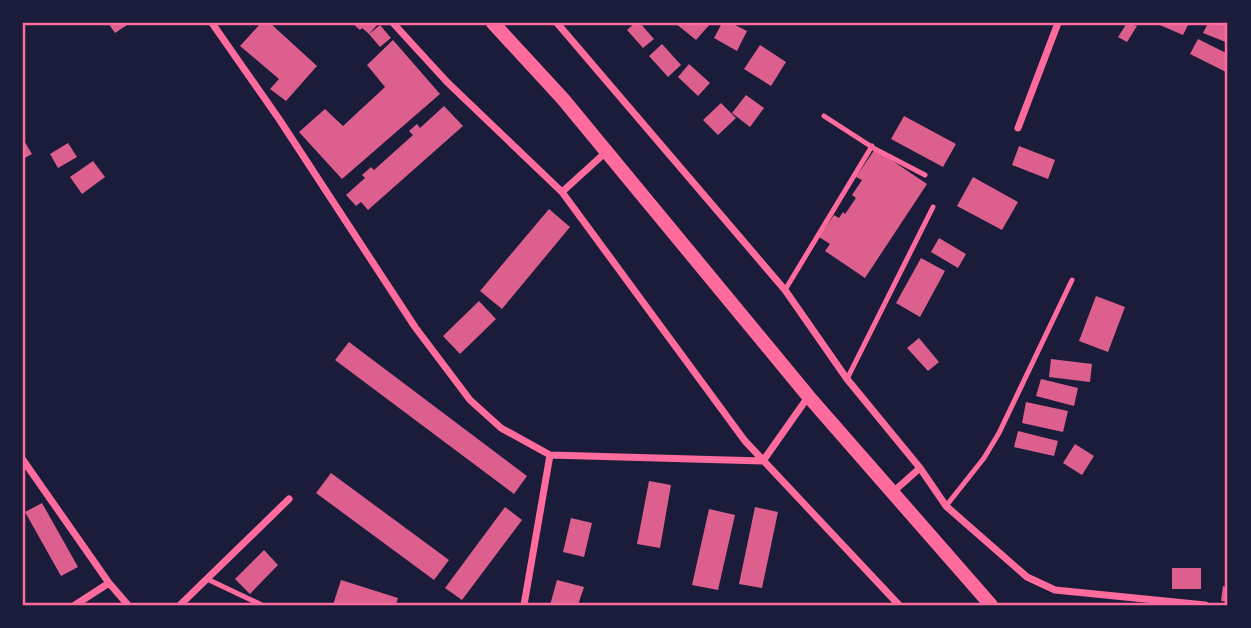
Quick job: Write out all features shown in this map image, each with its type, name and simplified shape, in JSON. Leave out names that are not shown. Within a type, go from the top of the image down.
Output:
[{"type":"main road","points":[[493,23],[563,99],[809,397],[991,605]]},
{"type":"street","points":[[212,23],[286,130],[415,327],[470,400],[501,428],[550,455],[763,461]]},
{"type":"street","points":[[393,23],[447,82],[562,192],[744,441],[899,605]]},
{"type":"street","points":[[558,23],[785,290],[848,379],[920,468],[946,506],[1027,577],[1055,590],[1205,605]]},
{"type":"street","points":[[1018,128],[1058,23]]},
{"type":"street","points":[[562,192],[606,152]]},
{"type":"street","points":[[763,461],[809,397]]},
{"type":"street","points":[[524,605],[550,455]]},
{"type":"street","points":[[23,460],[109,583],[128,605]]},
{"type":"street","points":[[892,493],[920,468]]},
{"type":"street","points":[[180,605],[289,499]]},
{"type":"street","points":[[75,605],[109,583]]},
{"type":"lane","points":[[824,116],[925,175]]},
{"type":"lane","points":[[785,290],[872,146]]},
{"type":"lane","points":[[848,379],[933,207]]},
{"type":"lane","points":[[946,506],[984,458],[999,433],[1072,280]]},
{"type":"lane","points":[[207,579],[262,605]]},
{"type":"building","points":[[108,23],[130,23],[115,33]]},
{"type":"building","points":[[261,23],[270,23],[317,66],[286,101],[270,89],[279,79],[240,46]]},
{"type":"building","points":[[352,23],[377,23],[378,24],[369,34]]},
{"type":"building","points":[[635,23],[640,23],[654,39],[643,48],[627,30]]},
{"type":"building","points":[[675,23],[711,23],[696,40]]},
{"type":"building","points":[[722,23],[731,23],[747,31],[737,51],[714,38]]},
{"type":"building","points":[[1127,23],[1137,26],[1127,42],[1118,37]]},
{"type":"building","points":[[1155,23],[1189,23],[1183,35]]},
{"type":"building","points":[[1208,23],[1228,26],[1228,43],[1203,33]]},
{"type":"building","points":[[380,25],[391,38],[380,47],[369,34]]},
{"type":"building","points":[[1198,39],[1228,54],[1228,73],[1190,54]]},
{"type":"building","points":[[393,40],[440,94],[342,179],[299,132],[325,109],[343,126],[385,87],[367,65]]},
{"type":"building","points":[[662,44],[681,65],[668,77],[649,56]]},
{"type":"building","points":[[760,45],[786,62],[771,86],[744,69]]},
{"type":"building","points":[[689,64],[710,83],[698,96],[678,77]]},
{"type":"building","points":[[746,95],[764,108],[750,127],[732,113]]},
{"type":"building","points":[[721,103],[736,118],[718,135],[703,120]]},
{"type":"building","points":[[444,106],[463,126],[368,210],[361,202],[356,206],[346,195],[365,178],[362,175],[371,167],[374,170],[413,135],[409,131],[417,124],[420,128]]},
{"type":"building","points":[[904,116],[956,144],[943,167],[891,139]]},
{"type":"building","points":[[23,139],[32,154],[23,159]]},
{"type":"building","points":[[68,143],[77,157],[58,168],[50,154]]},
{"type":"building","points":[[1019,146],[1055,160],[1048,179],[1012,165]]},
{"type":"building","points":[[875,149],[927,184],[865,278],[825,251],[830,244],[819,237],[834,215],[839,218],[843,212],[845,214],[856,198],[852,195],[862,180],[856,177]]},
{"type":"building","points":[[93,161],[105,177],[82,194],[70,177]]},
{"type":"building","points":[[973,177],[1018,202],[1002,230],[957,206]]},
{"type":"building","points":[[549,209],[570,227],[502,309],[480,291]]},
{"type":"building","points":[[939,238],[966,254],[958,268],[931,252]]},
{"type":"building","points":[[921,258],[945,271],[920,317],[896,303]]},
{"type":"building","points":[[1096,296],[1125,307],[1108,352],[1079,341]]},
{"type":"building","points":[[479,301],[496,319],[460,354],[443,336]]},
{"type":"building","points":[[919,338],[939,362],[928,371],[907,348]]},
{"type":"building","points":[[349,342],[527,476],[514,494],[335,360]]},
{"type":"building","points":[[1051,359],[1092,364],[1090,382],[1049,377]]},
{"type":"building","points":[[1041,379],[1078,388],[1074,406],[1036,396]]},
{"type":"building","points":[[1026,402],[1068,411],[1063,432],[1022,423]]},
{"type":"building","points":[[1018,431],[1058,441],[1054,456],[1014,447]]},
{"type":"building","points":[[1075,444],[1094,456],[1082,475],[1063,463]]},
{"type":"building","points":[[331,473],[449,560],[434,580],[316,493]]},
{"type":"building","points":[[649,481],[671,485],[660,548],[637,544]]},
{"type":"building","points":[[42,503],[78,567],[61,576],[25,512]]},
{"type":"building","points":[[505,507],[522,520],[462,600],[445,588]]},
{"type":"building","points":[[755,507],[778,512],[762,588],[739,584]]},
{"type":"building","points":[[709,509],[735,515],[718,590],[692,585]]},
{"type":"building","points":[[571,518],[592,523],[584,557],[563,552]]},
{"type":"building","points":[[264,550],[278,565],[250,594],[235,579]]},
{"type":"building","points":[[1172,568],[1201,568],[1201,589],[1172,589]]},
{"type":"building","points":[[341,580],[398,598],[396,605],[333,605]]},
{"type":"building","points":[[557,580],[584,587],[578,605],[550,605]]},
{"type":"building","points":[[1223,586],[1228,587],[1228,602],[1221,601]]}]
